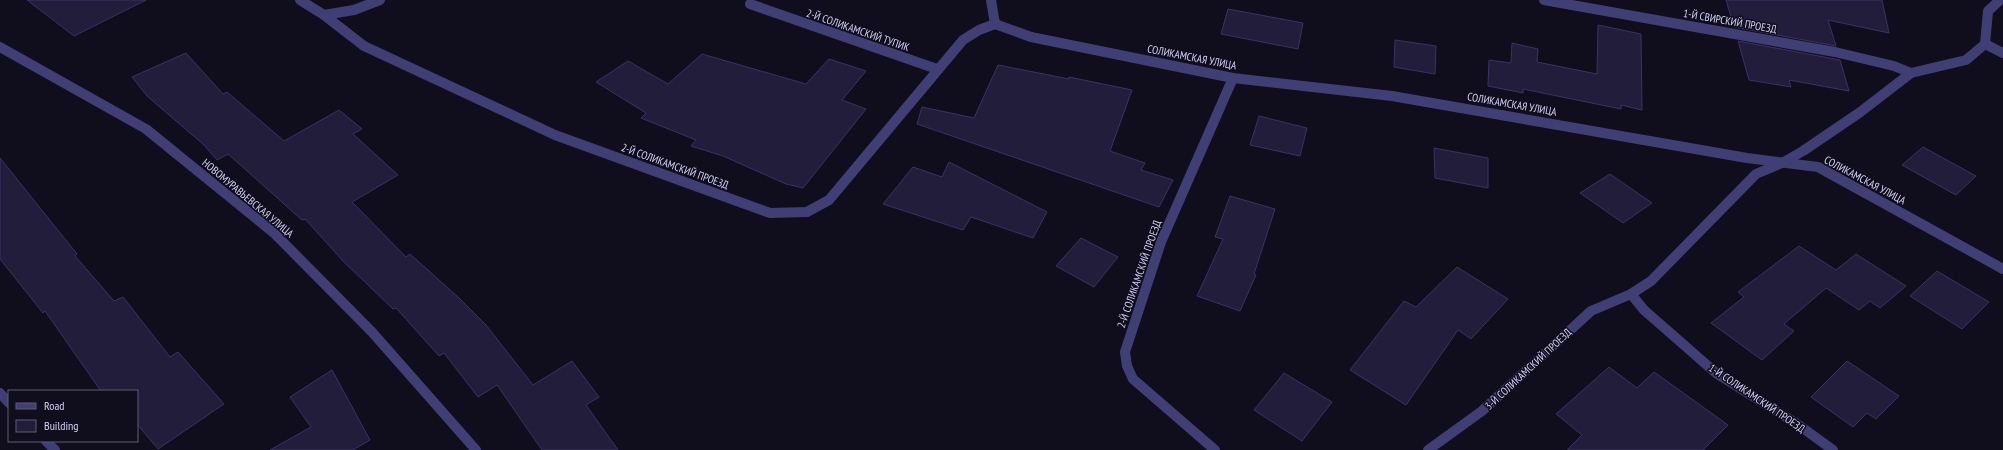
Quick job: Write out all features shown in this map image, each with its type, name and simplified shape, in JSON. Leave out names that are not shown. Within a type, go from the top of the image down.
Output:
[{"type":"street","name":"2-Й СОЛИКАМСКИЙ ПРОЕЗД","points":[[300,0],[324,14],[364,46],[555,135],[770,213],[807,212],[829,200],[937,69],[963,40],[979,30],[995,24]]},
{"type":"street","points":[[324,14],[354,10],[380,0]]},
{"type":"street","points":[[991,0],[995,24]]},
{"type":"street","name":"1-Й СВИРСКИЙ ПРОЕЗД","points":[[1544,0],[1835,52],[1894,66],[1911,73]]},
{"type":"street","points":[[1911,73],[1966,60],[1985,44],[1988,11],[2000,0]]},
{"type":"street","name":"2-Й СОЛИКАМСКИЙ ТУПИК","points":[[750,4],[937,69]]},
{"type":"street","name":"СОЛИКАМСКАЯ УЛИЦА","points":[[995,24],[1031,37],[1233,78],[1392,96],[1782,163],[1818,167],[2003,269]]},
{"type":"street","points":[[1985,44],[2003,53]]},
{"type":"street","name":"НОВОМУРАВЬЕВСКАЯ УЛИЦА","points":[[0,47],[146,129],[274,233],[372,332],[476,450]]},
{"type":"street","name":"3-Й СОЛИКАМСКИЙ ПРОЕЗД","points":[[1428,450],[1482,412],[1591,311],[1631,294],[1651,281],[1756,174],[1782,163],[1802,152],[1859,113],[1911,73]]},
{"type":"street","name":"2-Й СОЛИКАМСКИЙ ПРОЕЗД","points":[[1215,450],[1133,379],[1127,366],[1126,352],[1161,242],[1233,78]]},
{"type":"street","name":"1-Й СОЛИКАМСКИЙ ПРОЕЗД","points":[[1631,294],[1644,310],[1716,373],[1800,426],[1833,450]]},
{"type":"street","points":[[0,393],[8,402]]},
{"type":"street","points":[[47,442],[55,450]]},
{"type":"building","points":[[27,0],[146,0],[74,36]]},
{"type":"building","points":[[1726,0],[1882,0],[1889,33],[1828,20],[1836,46],[1734,27]]},
{"type":"building","points":[[1228,9],[1303,23],[1298,49],[1221,34]]},
{"type":"building","points":[[1598,25],[1641,34],[1642,110],[1621,105],[1621,109],[1523,89],[1523,93],[1488,86],[1489,60],[1511,63],[1512,43],[1538,49],[1537,62],[1597,74]]},
{"type":"building","points":[[1395,40],[1436,46],[1435,74],[1394,67]]},
{"type":"building","points":[[1738,41],[1840,60],[1849,91],[1789,80],[1791,87],[1749,80]]},
{"type":"building","points":[[186,53],[223,94],[227,92],[284,141],[339,110],[362,129],[353,134],[398,175],[352,202],[406,257],[410,254],[458,297],[486,325],[533,385],[572,361],[599,397],[586,405],[618,450],[542,450],[497,385],[478,397],[444,353],[439,356],[396,308],[393,309],[343,261],[305,219],[302,220],[228,154],[217,160],[204,145],[147,96],[132,77]]},
{"type":"building","points":[[702,54],[806,84],[829,59],[866,71],[842,100],[866,109],[803,188],[786,184],[723,156],[691,146],[696,140],[641,118],[646,113],[596,82],[628,61],[668,84]]},
{"type":"building","points":[[998,65],[1069,79],[1069,77],[1132,90],[1110,151],[1145,163],[1141,170],[1173,180],[1159,207],[917,124],[922,107],[974,118]]},
{"type":"building","points":[[1259,116],[1307,128],[1300,156],[1250,145]]},
{"type":"building","points":[[1923,147],[1976,176],[1956,195],[1902,165]]},
{"type":"building","points":[[1434,148],[1488,158],[1488,188],[1435,178]]},
{"type":"building","points":[[0,158],[77,254],[75,256],[114,301],[123,297],[170,357],[178,352],[224,404],[158,449],[138,425],[138,390],[100,390],[45,311],[43,313],[0,259]]},
{"type":"building","points":[[949,162],[1047,212],[1033,238],[971,217],[963,230],[883,204],[913,167],[942,177]]},
{"type":"building","points":[[1610,174],[1652,203],[1623,223],[1580,193]]},
{"type":"building","points":[[1230,196],[1275,209],[1254,274],[1256,275],[1240,311],[1197,296],[1223,239],[1215,237]]},
{"type":"building","points":[[1081,238],[1118,257],[1094,287],[1056,266]]},
{"type":"building","points":[[1799,246],[1836,270],[1856,254],[1906,286],[1880,308],[1870,301],[1859,310],[1826,288],[1784,324],[1794,331],[1762,360],[1711,323],[1744,297],[1738,292]]},
{"type":"building","points":[[1457,267],[1508,299],[1471,339],[1458,330],[1406,405],[1350,370],[1404,301],[1416,307]]},
{"type":"building","points":[[1937,271],[1989,302],[1962,329],[1910,296]]},
{"type":"building","points":[[1847,361],[1899,396],[1876,419],[1867,413],[1853,427],[1811,397]]},
{"type":"building","points":[[1609,367],[1637,388],[1654,372],[1728,425],[1703,450],[1567,450],[1582,435],[1556,414]]},
{"type":"building","points":[[332,370],[370,440],[353,450],[270,450],[311,427],[290,397]]},
{"type":"building","points":[[1284,373],[1332,402],[1302,441],[1254,410]]}]
